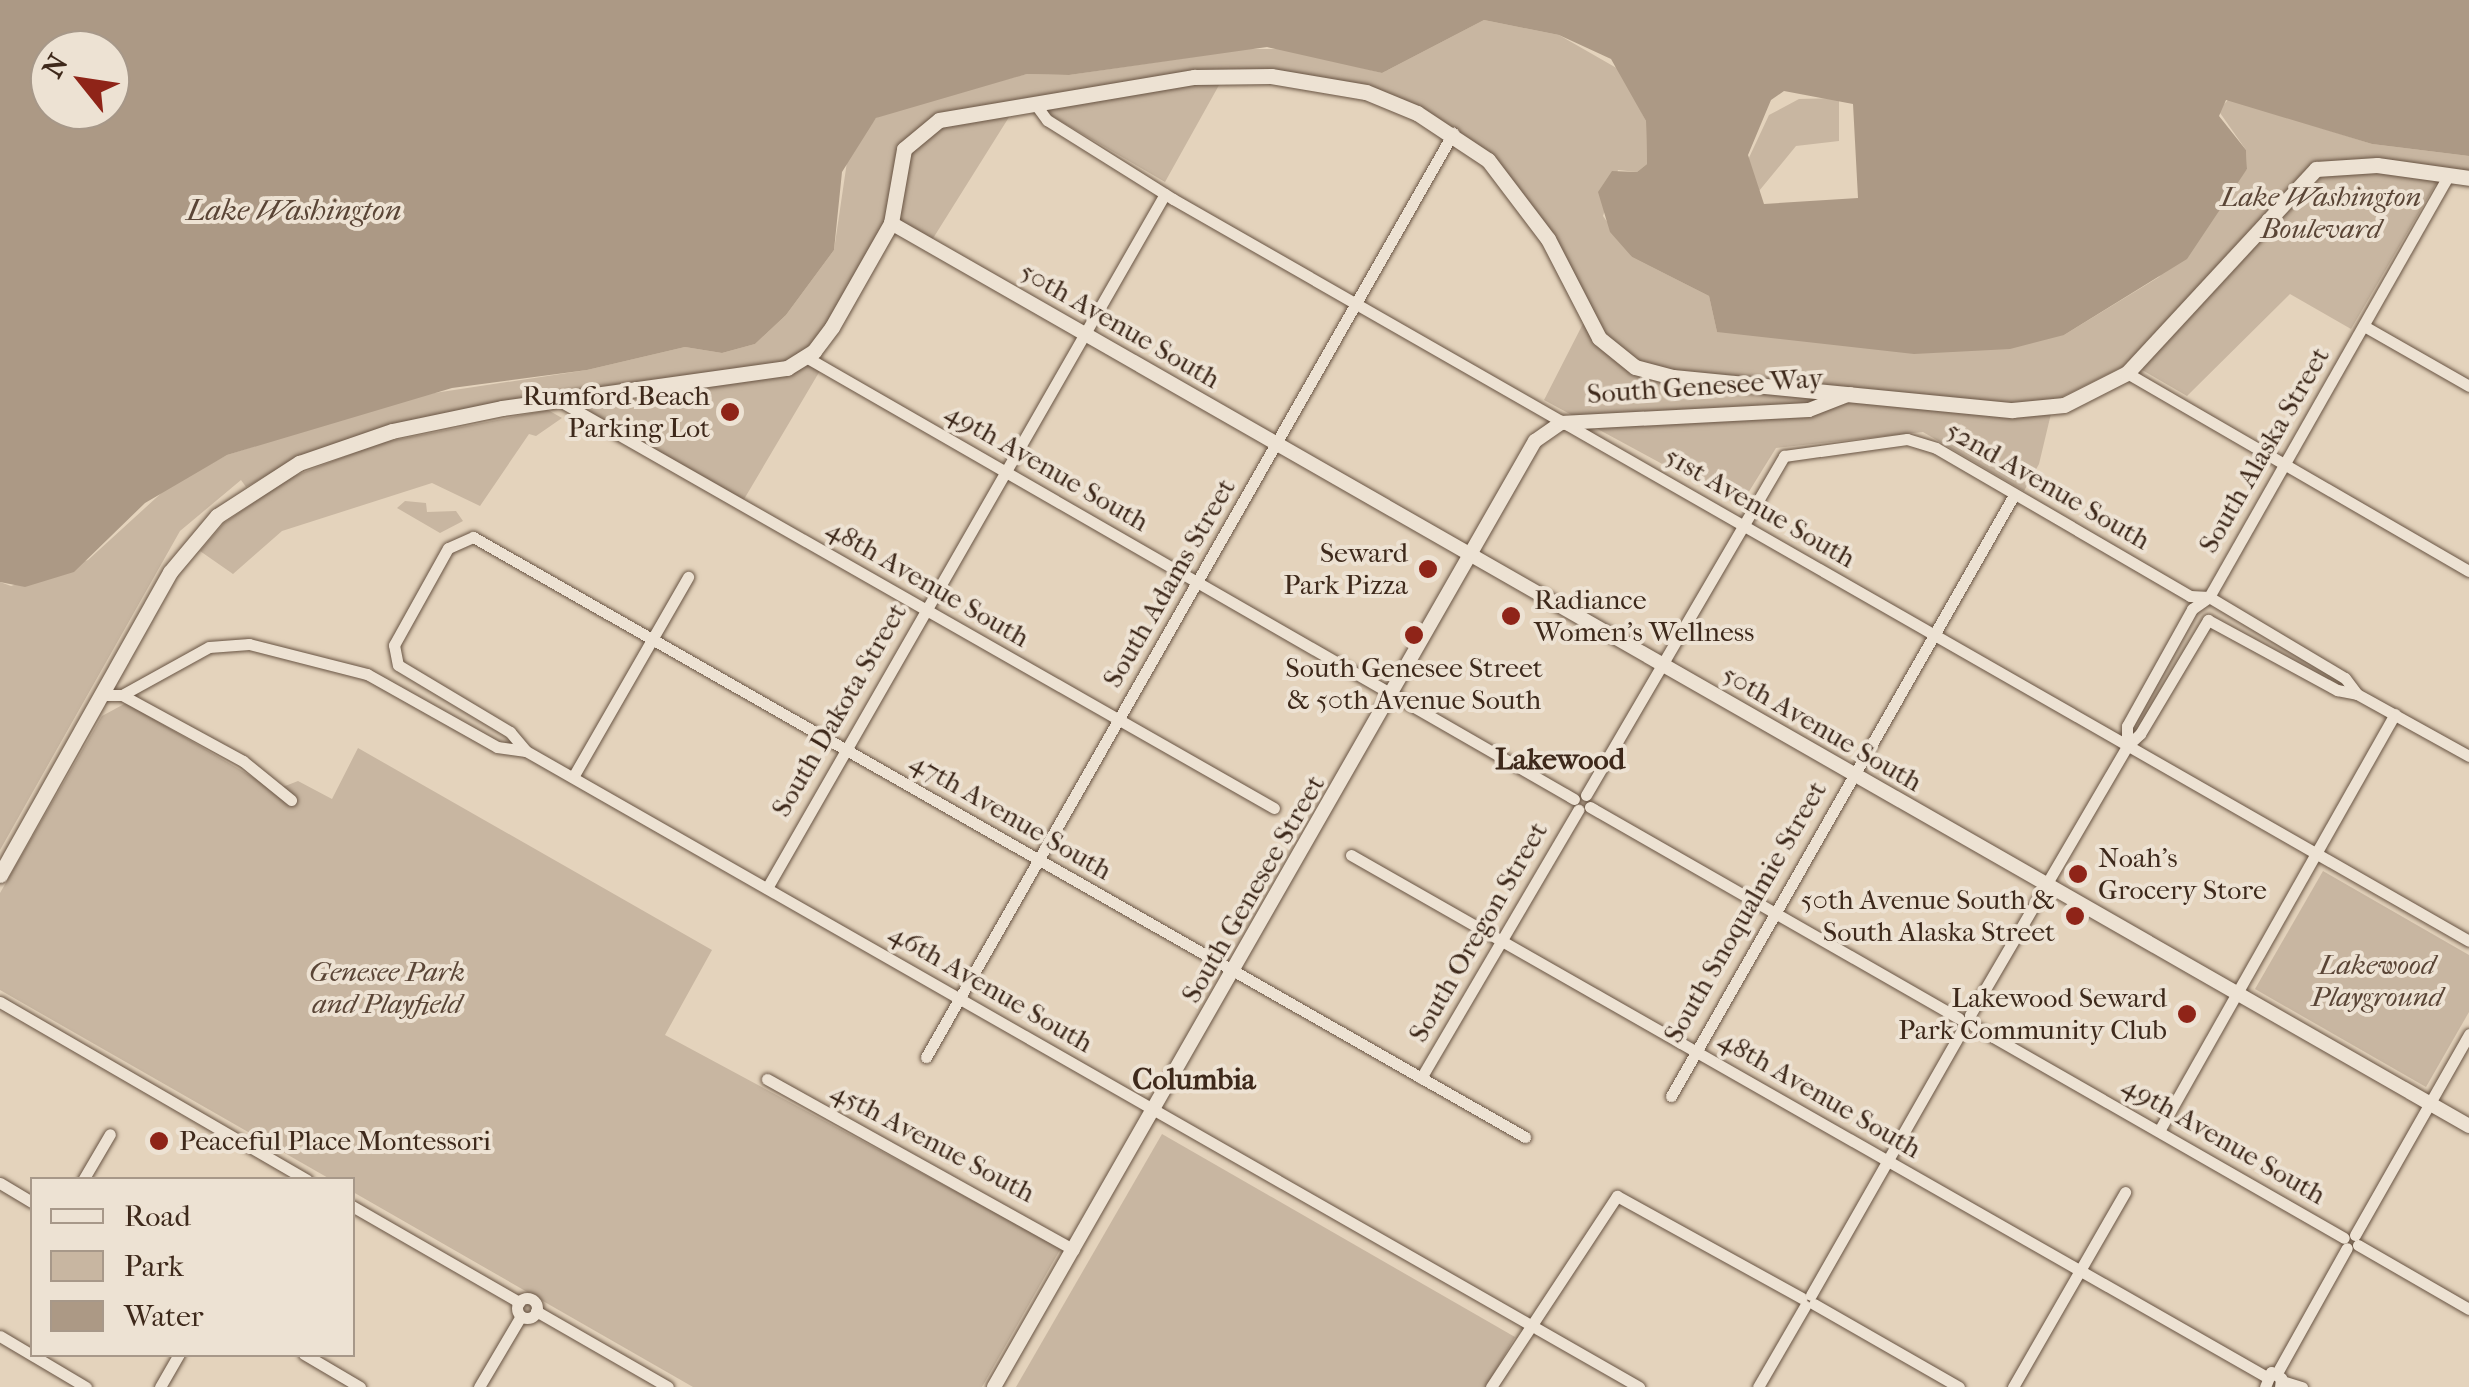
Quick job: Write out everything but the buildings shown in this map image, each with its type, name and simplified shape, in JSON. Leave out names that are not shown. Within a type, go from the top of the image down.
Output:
[{"type":"main road","points":[[0,875],[170,572],[217,516],[252,489],[363,439],[558,400],[767,374],[806,357],[832,327],[890,223],[897,169],[920,131],[946,118],[1194,78],[1271,76],[1366,92],[1453,133],[1488,160],[1530,212],[1599,338],[1621,359],[1663,375],[2040,410],[2084,398],[2127,373],[2316,169],[2376,164],[2469,178]]},
{"type":"street","name":"51st Avenue South","points":[[1036,104],[1047,120],[1165,194],[2469,941]]},
{"type":"street","name":"South Adams Street","points":[[926,1058],[1453,133]]},
{"type":"street","name":"South Alaska Street","points":[[2127,746],[2127,726],[2192,609],[2209,597],[2449,175]]},
{"type":"street","name":"South Dakota Street","points":[[767,888],[1165,194]]},
{"type":"street","name":"50th Avenue South","points":[[890,223],[2469,1126]]},
{"type":"street","points":[[2364,326],[2469,386]]},
{"type":"street","name":"49th Avenue South","points":[[806,357],[2469,1309]]},
{"type":"street","points":[[2127,373],[2469,571]]},
{"type":"street","name":"South Genesee Way","points":[[1561,422],[1809,410],[1850,394]]},
{"type":"street","name":"48th Avenue South","points":[[558,400],[1274,808]]},
{"type":"street","name":"South Genesee Street","points":[[994,1387],[1155,1112],[1529,449],[1561,422]]},
{"type":"street","name":"52nd Avenue South","points":[[1798,451],[1916,440],[2190,596],[2209,597],[2345,678],[2357,694]]},
{"type":"street","name":"South Oregon Street","points":[[1422,1078],[1778,462],[1798,451]]},
{"type":"street","name":"South Snoqualmie Street","points":[[1671,1096],[2014,495]]},
{"type":"street","name":"47th Avenue South","points":[[398,665],[394,644],[448,548],[473,537],[1525,1137]]},
{"type":"street","points":[[573,777],[688,577]]},
{"type":"street","name":"South Alaska Street","points":[[1758,1387],[2127,746],[2140,734],[2204,622],[2214,620]]},
{"type":"street","name":"52nd Avenue South","points":[[2214,620],[2337,690],[2357,694],[2469,756]]},
{"type":"street","name":"46th Avenue South","points":[[102,696],[122,695],[208,647],[249,644],[366,674],[497,747],[526,751]]},
{"type":"street","name":"46th Avenue South","points":[[398,665],[510,732],[526,751],[1639,1387]]},
{"type":"street","points":[[122,695],[242,762],[291,800]]},
{"type":"street","points":[[2159,1131],[2396,714]]},
{"type":"street","name":"48th Avenue South","points":[[1351,855],[2079,1272],[2274,1381],[2302,1387]]},
{"type":"street","points":[[0,1002],[302,1177]]},
{"type":"street","points":[[2274,1381],[2469,1034]]},
{"type":"street","name":"45th Avenue South","points":[[767,1078],[1074,1250]]},
{"type":"street","points":[[86,1177],[110,1134]]},
{"type":"street","points":[[0,1182],[30,1201]]},
{"type":"street","points":[[2013,1387],[2125,1192]]},
{"type":"street","points":[[1492,1387],[1535,1327],[1601,1212],[1617,1196],[1959,1387]]},
{"type":"street","points":[[355,1208],[520,1309],[536,1312],[668,1387]]},
{"type":"street","points":[[479,1387],[520,1309]]},
{"type":"street","points":[[0,1336],[30,1354]]},
{"type":"street","points":[[35,1357],[86,1387]]},
{"type":"street","points":[[160,1387],[177,1357]]},
{"type":"street","points":[[309,1357],[360,1387]]},
{"type":"green space","name":"Lake Washington Boulevard","points":[[1484,20],[1559,35],[1620,70],[1646,121],[1647,164],[1637,172],[1618,170],[1603,216],[1632,257],[1709,296],[1717,332],[2064,335],[2159,277],[2247,169],[2246,150],[2218,110],[2229,99],[2372,144],[2469,156],[2469,173],[2444,170],[2351,329],[2290,294],[2187,396],[2130,363],[2054,401],[2039,464],[2024,491],[1923,432],[1776,448],[1740,506],[1544,400],[1590,310],[1483,149],[1419,108],[1228,69],[1165,182],[1021,98],[932,240],[884,227],[816,341],[798,354],[821,369],[743,501],[552,395],[302,456],[246,487],[241,480],[180,531],[0,850],[0,582],[11,586],[88,560],[168,487],[227,455],[408,397],[587,370],[685,347],[722,353],[755,344],[786,315],[834,250],[848,155],[876,118],[895,108],[1027,74],[1069,75],[1246,49],[1287,49],[1382,73]]},
{"type":"green space","points":[[1839,98],[1839,141],[1796,146],[1759,191],[1746,164],[1769,115],[1799,99]]},
{"type":"green space","points":[[548,410],[562,418],[536,436],[529,434],[480,506],[432,483],[282,531],[233,574],[200,551],[224,523],[289,478],[380,443]]},
{"type":"green space","points":[[405,501],[426,503],[427,512],[456,511],[463,521],[440,533],[397,508]]},
{"type":"green space","name":"Genesee Park and Playfield","points":[[126,703],[275,790],[298,781],[332,799],[358,748],[712,950],[665,1035],[1061,1248],[982,1387],[693,1387],[355,1193],[355,1177],[327,1177],[0,990],[0,893],[102,716]]},
{"type":"green space","name":"Lakewood Playground","points":[[2323,871],[2469,955],[2469,1012],[2426,1087],[2255,989]]},
{"type":"green space","points":[[1162,1134],[1515,1337],[1486,1387],[1016,1387]]},
{"type":"water","name":"Lake Washington","points":[[0,0],[2469,0],[2469,156],[2372,144],[2226,100],[2219,116],[2246,150],[2247,169],[2187,259],[2064,335],[2010,349],[1914,354],[1717,332],[1709,296],[1632,257],[1610,232],[1598,192],[1612,171],[1637,172],[1647,164],[1646,121],[1611,59],[1559,35],[1484,20],[1382,73],[1267,47],[1069,75],[1027,74],[876,118],[842,172],[834,250],[786,315],[755,344],[722,353],[685,347],[587,370],[452,388],[227,455],[145,503],[74,572],[25,587],[0,582]],"holes":[[[1784,91],[1853,104],[1858,198],[1764,204],[1748,155],[1771,100]]]},
{"type":"place","name":"Rumford Beach Parking Lot","points":[[730,412]]},
{"type":"place","name":"Seward Park Pizza","points":[[1428,569]]},
{"type":"place","name":"Radiance Women's Wellness","points":[[1511,616]]},
{"type":"place","name":"South Genesee Street & 50th Avenue South","points":[[1414,635]]},
{"type":"place","name":"Noah's Grocery Store","points":[[2078,874]]},
{"type":"place","name":"50th Avenue South & South Alaska Street","points":[[2075,916]]},
{"type":"place","name":"Lakewood Seward Park Community Club","points":[[2187,1014]]},
{"type":"place","name":"Peaceful Place Montessori","points":[[159,1141]]},
{"type":"district","name":"Lakewood","points":[[1560,760]]},
{"type":"district","name":"Columbia","points":[[1194,1080]]}]
